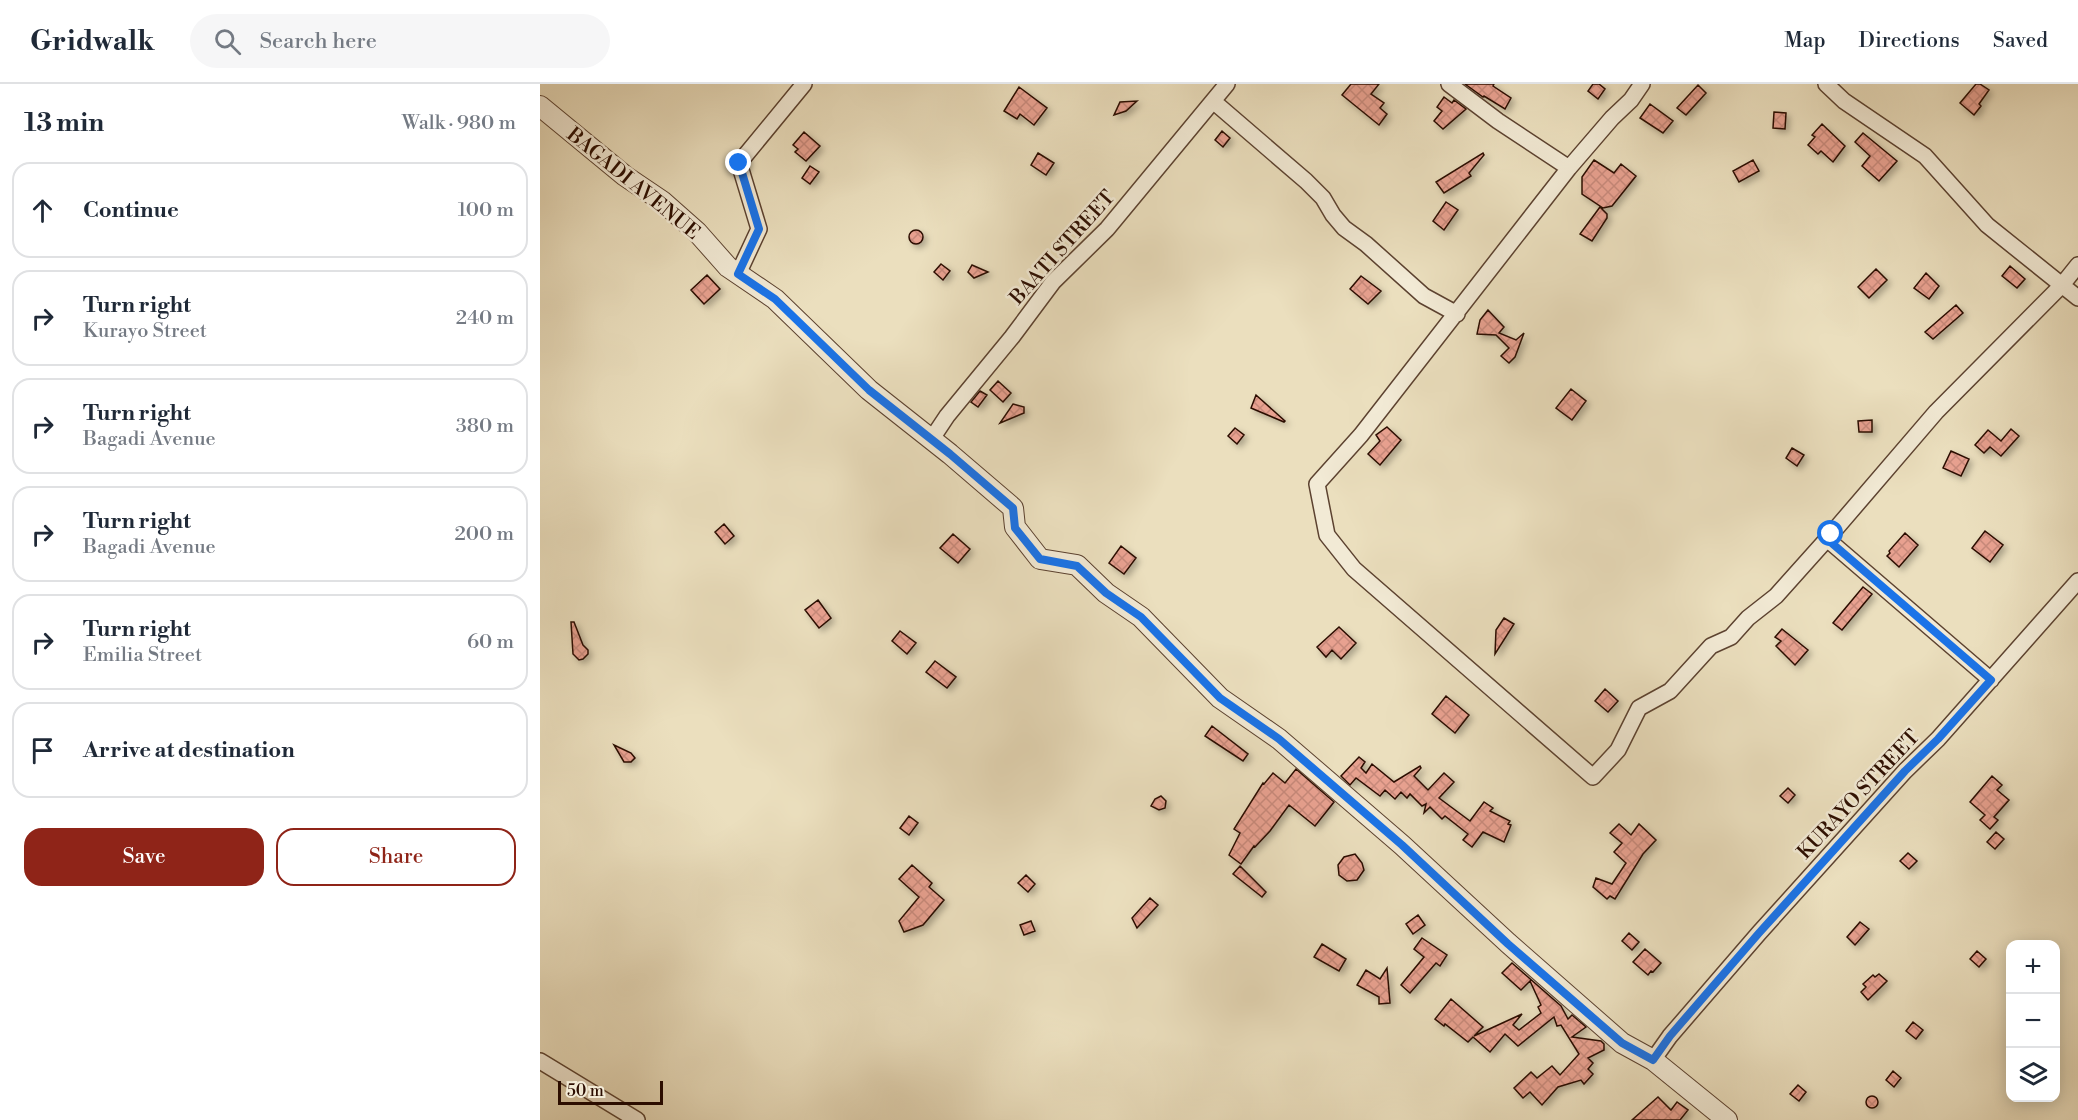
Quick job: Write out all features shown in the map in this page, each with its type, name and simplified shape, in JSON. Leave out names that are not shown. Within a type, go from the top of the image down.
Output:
[{"type":"street","points":[[738,274],[759,229],[739,163],[804,84]]},
{"type":"street","name":"BAATI STREET","points":[[932,440],[947,416],[1012,337],[1053,282],[1107,229],[1227,84]]},
{"type":"street","points":[[1449,84],[1498,121],[1569,168]]},
{"type":"street","points":[[1642,84],[1631,100],[1612,117],[1569,168],[1361,435],[1317,484],[1327,535],[1354,569],[1593,777],[1618,750],[1639,708],[1670,691],[1711,646],[1731,637],[1748,618],[1776,596],[1936,412],[2078,266]]},
{"type":"street","points":[[1826,84],[1844,101],[1924,156],[1987,225],[2078,298]]},
{"type":"street","points":[[1213,101],[1306,181],[1323,198],[1344,228],[1366,244],[1424,296],[1457,314]]},
{"type":"street","name":"BAGADI AVENUE","points":[[540,106],[625,176],[662,201],[697,232],[728,267],[775,299],[869,390],[1013,508],[1015,528],[1040,559],[1077,566],[1106,593],[1141,617],[1220,698],[1279,739],[1402,845],[1508,944],[1622,1043],[1653,1060],[1727,1120]]},
{"type":"street","points":[[1827,539],[1991,680]]},
{"type":"street","name":"KURAYO STREET","points":[[1653,1060],[1670,1036],[1774,916],[1991,680],[2078,581]]},
{"type":"street","points":[[540,1060],[637,1120]]},
{"type":"building","points":[[1351,84],[1379,84],[1371,94],[1384,103],[1380,108],[1387,114],[1379,125],[1342,95]]},
{"type":"building","points":[[1465,84],[1494,84],[1493,86],[1511,98],[1505,109]]},
{"type":"building","points":[[1593,84],[1599,84],[1605,89],[1598,99],[1588,91]]},
{"type":"building","points":[[1976,84],[1989,90],[1974,115],[1960,103]]},
{"type":"building","points":[[1698,85],[1706,93],[1686,115],[1677,108]]},
{"type":"building","points":[[1019,87],[1047,108],[1034,125],[1020,114],[1017,119],[1004,111]]},
{"type":"building","points":[[1444,97],[1452,103],[1454,100],[1466,109],[1443,129],[1434,121],[1442,111],[1437,107]]},
{"type":"building","points":[[1137,101],[1126,111],[1114,115],[1120,102]]},
{"type":"building","points":[[1650,104],[1673,121],[1663,133],[1640,118]]},
{"type":"building","points":[[1774,112],[1786,113],[1785,129],[1773,128]]},
{"type":"building","points":[[1822,124],[1845,146],[1833,162],[1821,151],[1818,154],[1808,145],[1815,137],[1812,135]]},
{"type":"building","points":[[1222,131],[1230,138],[1223,147],[1215,140]]},
{"type":"building","points":[[804,132],[820,146],[806,161],[795,152],[798,149],[793,145]]},
{"type":"building","points":[[1863,133],[1897,161],[1879,181],[1862,166],[1870,156],[1855,142]]},
{"type":"building","points":[[1038,153],[1054,163],[1046,175],[1031,165]]},
{"type":"building","points":[[1483,153],[1484,155],[1469,173],[1471,176],[1444,193],[1436,182]]},
{"type":"building","points":[[1594,160],[1614,173],[1621,164],[1636,176],[1612,206],[1603,208],[1582,194],[1582,177]]},
{"type":"building","points":[[1753,160],[1759,171],[1739,182],[1733,171]]},
{"type":"building","points":[[810,166],[819,172],[810,184],[802,178]]},
{"type":"building","points":[[1446,202],[1458,210],[1444,230],[1433,221]]},
{"type":"building","points":[[1600,207],[1607,214],[1607,218],[1592,241],[1580,234]]},
{"type":"building","points":[[916,230],[921,232],[923,237],[921,242],[916,244],[911,242],[909,237],[911,232]]},
{"type":"building","points":[[941,264],[950,271],[943,280],[934,272]]},
{"type":"building","points":[[972,265],[988,272],[974,278],[968,272]]},
{"type":"building","points":[[2010,266],[2025,279],[2017,288],[2002,276]]},
{"type":"building","points":[[1876,269],[1887,280],[1869,298],[1858,287]]},
{"type":"building","points":[[1926,273],[1939,286],[1929,299],[1914,288]]},
{"type":"building","points":[[707,275],[720,289],[704,304],[691,290]]},
{"type":"building","points":[[1361,276],[1381,291],[1368,304],[1350,289]]},
{"type":"building","points":[[1956,305],[1963,313],[1933,339],[1925,332]]},
{"type":"building","points":[[1488,310],[1504,327],[1499,333],[1516,340],[1524,333],[1515,357],[1509,363],[1501,356],[1509,348],[1496,335],[1477,334],[1480,320]]},
{"type":"building","points":[[998,381],[1011,393],[1003,402],[990,390]]},
{"type":"building","points":[[1571,389],[1586,401],[1572,420],[1556,408]]},
{"type":"building","points":[[980,391],[987,395],[978,407],[971,402]]},
{"type":"building","points":[[1256,395],[1285,421],[1251,408]]},
{"type":"building","points":[[1013,404],[1024,407],[1024,413],[1000,423]]},
{"type":"building","points":[[1872,420],[1872,432],[1859,432],[1858,421]]},
{"type":"building","points":[[1387,427],[1401,440],[1380,465],[1368,454],[1380,441],[1376,435]]},
{"type":"building","points":[[1235,428],[1244,435],[1237,444],[1228,436]]},
{"type":"building","points":[[2011,429],[2019,436],[2001,456],[1990,447],[1984,453],[1975,445],[1988,430],[2001,441]]},
{"type":"building","points":[[1792,448],[1804,455],[1797,466],[1786,458]]},
{"type":"building","points":[[1951,451],[1969,459],[1961,476],[1943,468]]},
{"type":"building","points":[[724,524],[734,536],[725,544],[715,532]]},
{"type":"building","points":[[1985,531],[2003,545],[1990,562],[1972,548]]},
{"type":"building","points":[[1905,533],[1918,545],[1899,567],[1887,556]]},
{"type":"building","points":[[953,534],[970,549],[958,563],[940,548]]},
{"type":"building","points":[[1121,546],[1136,558],[1124,574],[1109,563]]},
{"type":"building","points":[[1863,587],[1872,594],[1842,630],[1833,623]]},
{"type":"building","points":[[818,600],[831,618],[819,628],[805,610]]},
{"type":"building","points":[[1504,618],[1514,624],[1495,654],[1496,630]]},
{"type":"building","points":[[571,622],[574,622],[583,645],[588,650],[588,654],[583,659],[579,660],[573,654]]},
{"type":"building","points":[[1339,627],[1356,643],[1341,659],[1332,650],[1326,657],[1317,647]]},
{"type":"building","points":[[1782,629],[1808,650],[1795,665],[1776,646],[1781,641],[1775,637]]},
{"type":"building","points":[[900,631],[916,643],[907,654],[892,641]]},
{"type":"building","points":[[935,661],[956,677],[947,688],[926,672]]},
{"type":"building","points":[[1605,689],[1618,701],[1608,712],[1595,701]]},
{"type":"building","points":[[1446,696],[1469,715],[1455,733],[1432,714]]},
{"type":"building","points":[[1212,726],[1248,754],[1243,761],[1205,736]]},
{"type":"building","points":[[614,745],[631,753],[635,758],[631,762],[624,762]]},
{"type":"building","points":[[1359,757],[1365,762],[1361,768],[1366,773],[1372,764],[1394,782],[1420,766],[1421,768],[1414,776],[1428,790],[1444,773],[1454,782],[1439,798],[1470,821],[1484,802],[1493,808],[1490,811],[1510,821],[1508,824],[1511,825],[1504,842],[1483,832],[1472,847],[1463,840],[1468,834],[1445,816],[1442,819],[1430,807],[1424,813],[1426,804],[1422,806],[1410,794],[1407,798],[1401,792],[1395,799],[1385,790],[1380,796],[1356,778],[1350,785],[1341,776]]},
{"type":"building","points":[[1296,769],[1334,802],[1315,826],[1289,805],[1241,864],[1229,855],[1240,833],[1234,829],[1263,783],[1273,773],[1285,783]]},
{"type":"building","points":[[1992,776],[2002,785],[1997,790],[2009,800],[1994,817],[1998,820],[1990,829],[1980,820],[1985,815],[1970,802]]},
{"type":"building","points":[[1788,788],[1795,795],[1788,803],[1780,796]]},
{"type":"building","points":[[1161,796],[1166,801],[1165,808],[1159,810],[1151,806],[1155,799]]},
{"type":"building","points":[[909,816],[918,823],[909,835],[900,828]]},
{"type":"building","points":[[1619,824],[1631,835],[1639,824],[1656,840],[1643,854],[1615,899],[1610,896],[1607,899],[1593,887],[1596,878],[1612,884],[1626,863],[1614,852],[1622,843],[1610,833]]},
{"type":"building","points":[[1996,832],[2004,839],[1995,849],[1987,842]]},
{"type":"building","points":[[1908,853],[1917,861],[1909,869],[1900,861]]},
{"type":"building","points":[[1355,854],[1364,870],[1357,880],[1347,881],[1339,875],[1338,865],[1344,857]]},
{"type":"building","points":[[912,865],[932,883],[929,887],[944,900],[923,925],[904,932],[899,921],[919,897],[899,879]]},
{"type":"building","points":[[1240,866],[1266,892],[1262,897],[1233,874]]},
{"type":"building","points":[[1026,875],[1035,884],[1028,892],[1018,883]]},
{"type":"building","points":[[1150,898],[1158,905],[1137,928],[1132,918]]},
{"type":"building","points":[[1418,915],[1425,925],[1413,934],[1406,924]]},
{"type":"building","points":[[1031,921],[1035,931],[1024,935],[1020,925]]},
{"type":"building","points":[[1860,922],[1869,929],[1855,945],[1847,937]]},
{"type":"building","points":[[1629,933],[1639,942],[1632,950],[1622,941]]},
{"type":"building","points":[[1422,938],[1447,955],[1440,966],[1436,963],[1410,993],[1401,985],[1424,957],[1414,949]]},
{"type":"building","points":[[1322,944],[1346,959],[1339,971],[1314,957]]},
{"type":"building","points":[[1645,949],[1661,963],[1648,975],[1633,962]]},
{"type":"building","points":[[1977,951],[1986,959],[1979,967],[1970,959]]},
{"type":"building","points":[[1512,963],[1561,1006],[1568,1019],[1572,1015],[1586,1027],[1572,1037],[1601,1041],[1604,1044],[1604,1050],[1588,1058],[1593,1063],[1588,1069],[1593,1074],[1584,1084],[1581,1080],[1558,1087],[1542,1105],[1530,1092],[1523,1098],[1514,1088],[1531,1072],[1537,1078],[1552,1066],[1560,1075],[1579,1054],[1561,1025],[1557,1026],[1554,1017],[1518,1046],[1505,1034],[1490,1052],[1473,1037],[1468,1042],[1435,1019],[1451,999],[1483,1027],[1474,1036],[1522,1014],[1513,1025],[1519,1030],[1541,1013],[1538,1007],[1541,1005],[1530,981],[1521,990],[1502,973]]},
{"type":"building","points":[[1387,968],[1390,1003],[1379,1004],[1379,997],[1357,985],[1366,970],[1380,979]]},
{"type":"building","points":[[1879,974],[1887,981],[1868,1000],[1861,992],[1866,987],[1863,984],[1873,975],[1875,977]]},
{"type":"building","points":[[1913,1022],[1923,1030],[1916,1039],[1906,1031]]},
{"type":"building","points":[[1893,1071],[1901,1078],[1894,1087],[1886,1080]]},
{"type":"building","points":[[1798,1085],[1806,1092],[1799,1101],[1790,1094]]},
{"type":"building","points":[[1874,1096],[1878,1102],[1874,1108],[1870,1108],[1866,1100]]},
{"type":"building","points":[[1658,1097],[1671,1110],[1677,1102],[1688,1110],[1680,1120],[1632,1120]]},
{"type":"route","points":[[739,163],[759,229],[738,274],[775,299],[869,390],[950,454],[1013,508],[1015,528],[1040,559],[1077,566],[1106,593],[1141,617],[1220,698],[1279,739],[1402,845],[1508,944],[1622,1043],[1653,1060],[1670,1036],[1759,933],[1905,771],[1938,739],[1991,680],[1827,539],[1831,534]]}]
